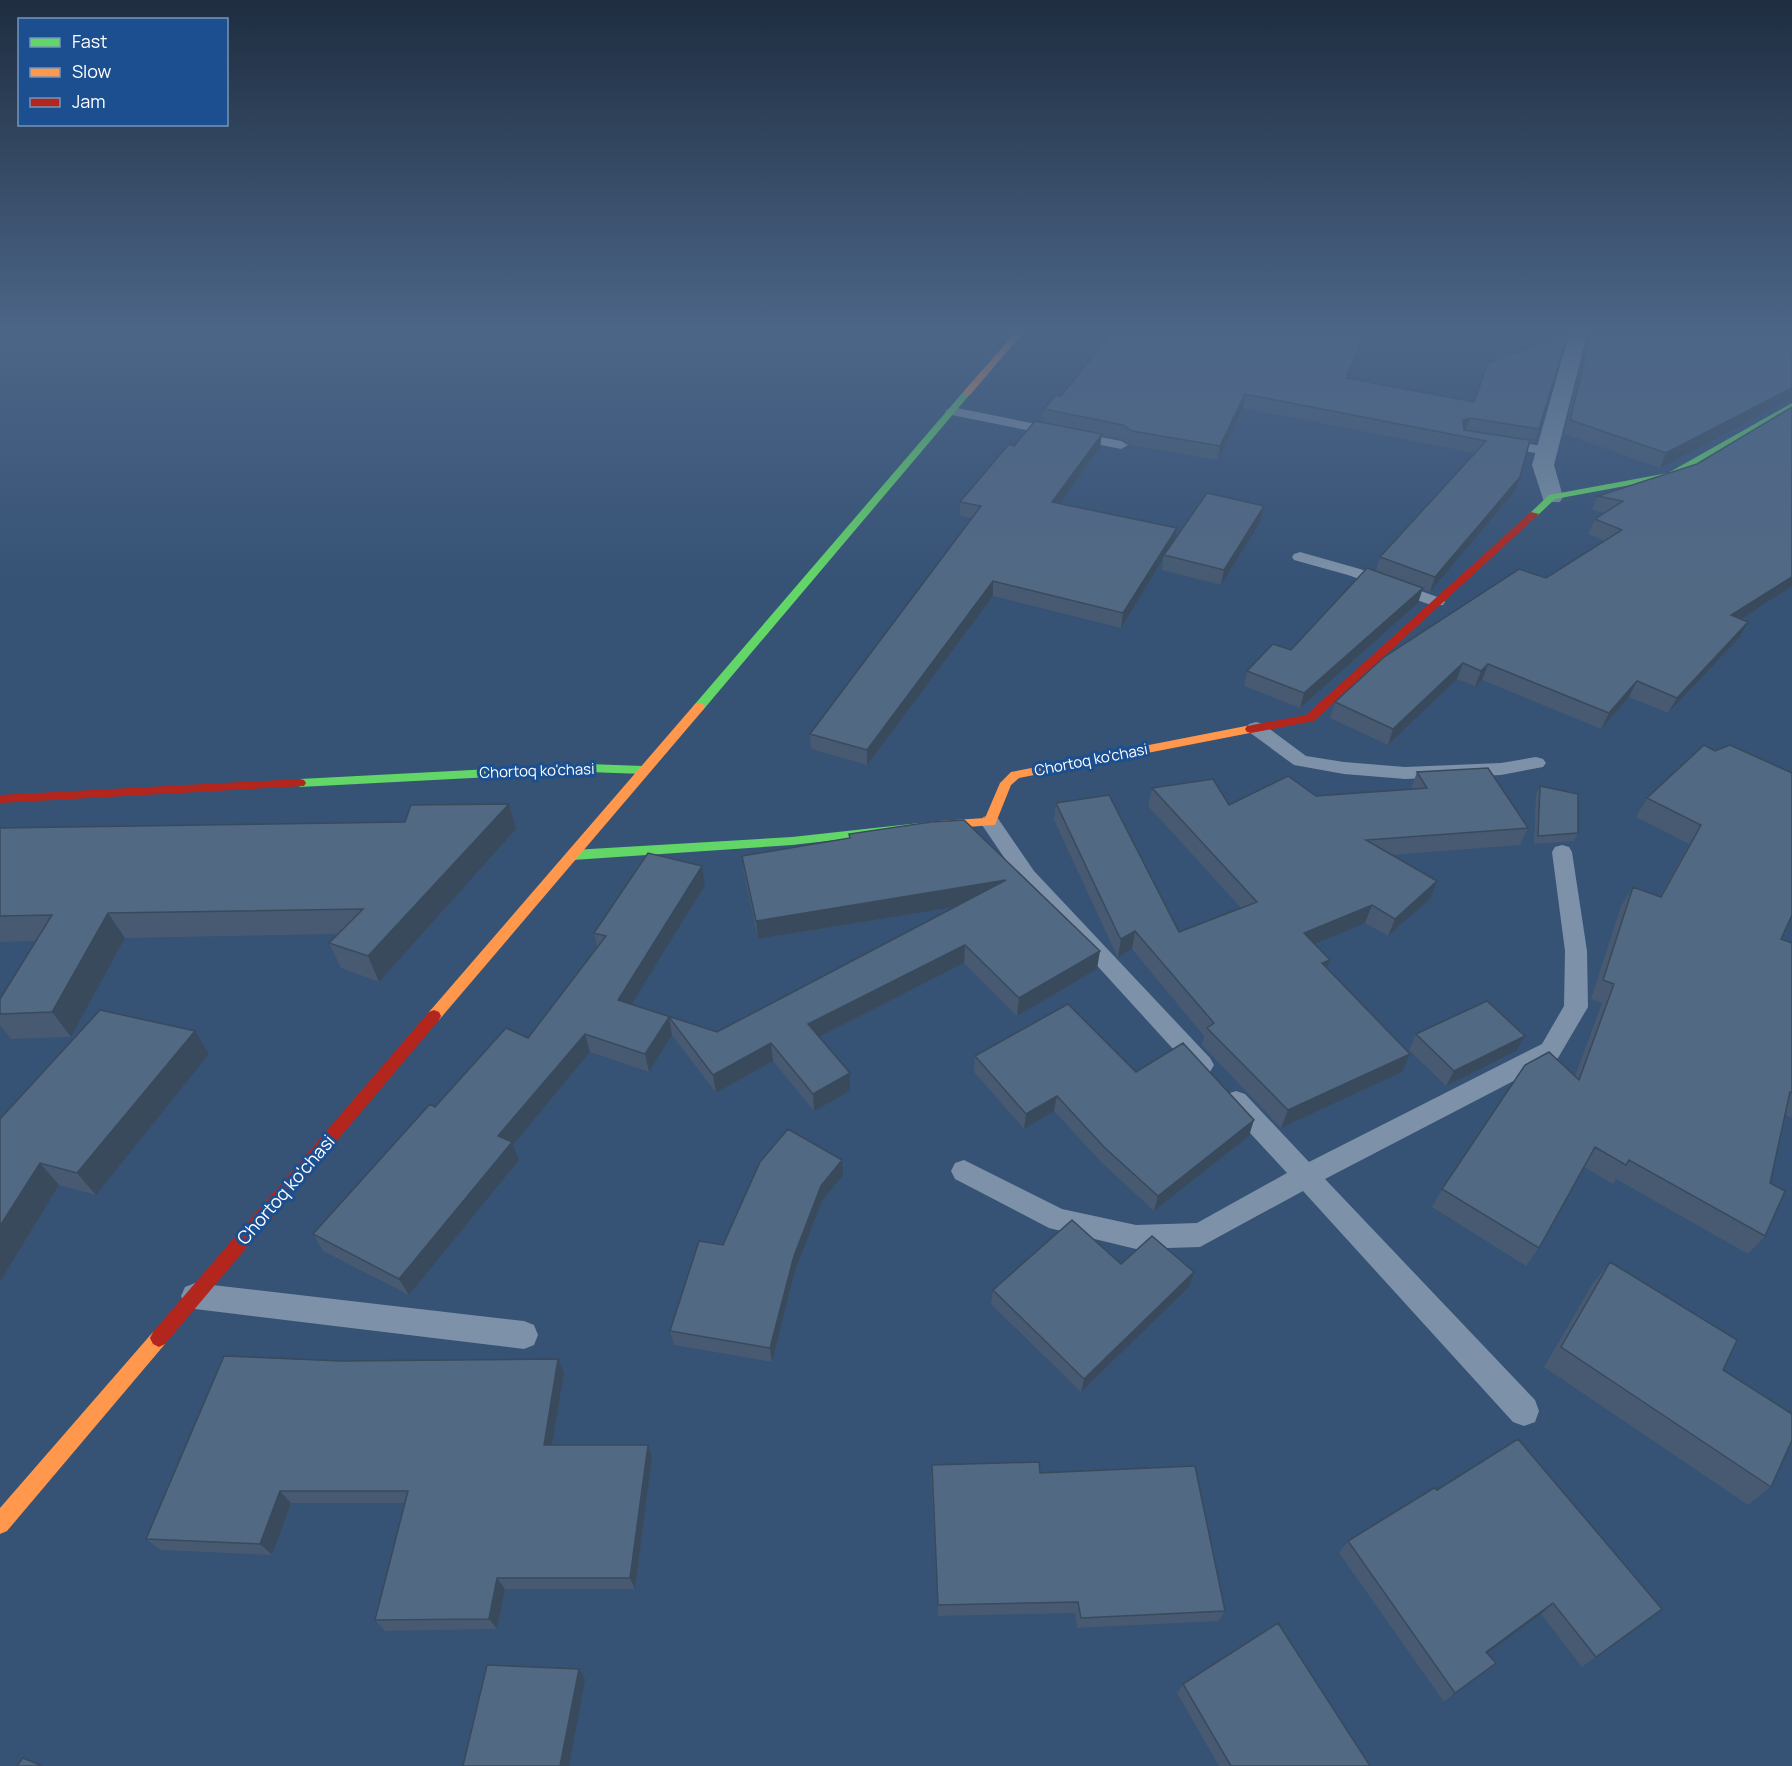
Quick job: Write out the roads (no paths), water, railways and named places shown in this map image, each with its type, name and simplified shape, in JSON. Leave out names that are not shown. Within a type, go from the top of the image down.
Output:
[{"type":"street","name":"Chortoq ko'chasi","points":[[0,1524],[573,855],[642,770],[947,416]]},
{"type":"street","points":[[1556,416],[1543,465],[1552,497],[1671,475],[1774,416]]},
{"type":"street","name":"Chortoq ko'chasi","points":[[990,822],[1006,783],[1014,775],[1310,717],[1552,497]]},
{"type":"street","name":"Chortoq ko'chasi","points":[[0,799],[588,768],[642,770]]},
{"type":"street","points":[[573,855],[792,841],[937,825],[990,822]]},
{"type":"lane","points":[[979,416],[1121,445]]},
{"type":"lane","points":[[1489,442],[1547,451]]},
{"type":"lane","points":[[1300,557],[1354,572],[1437,602]]},
{"type":"lane","points":[[1256,728],[1301,761],[1344,768],[1405,773],[1501,769],[1536,763]]},
{"type":"lane","points":[[990,822],[1027,876],[1524,1412]]},
{"type":"lane","points":[[964,1171],[1058,1220],[1136,1237],[1200,1235],[1306,1176],[1550,1051],[1576,1007],[1576,951],[1562,852]]},
{"type":"lane","points":[[195,1296],[524,1335]]}]
